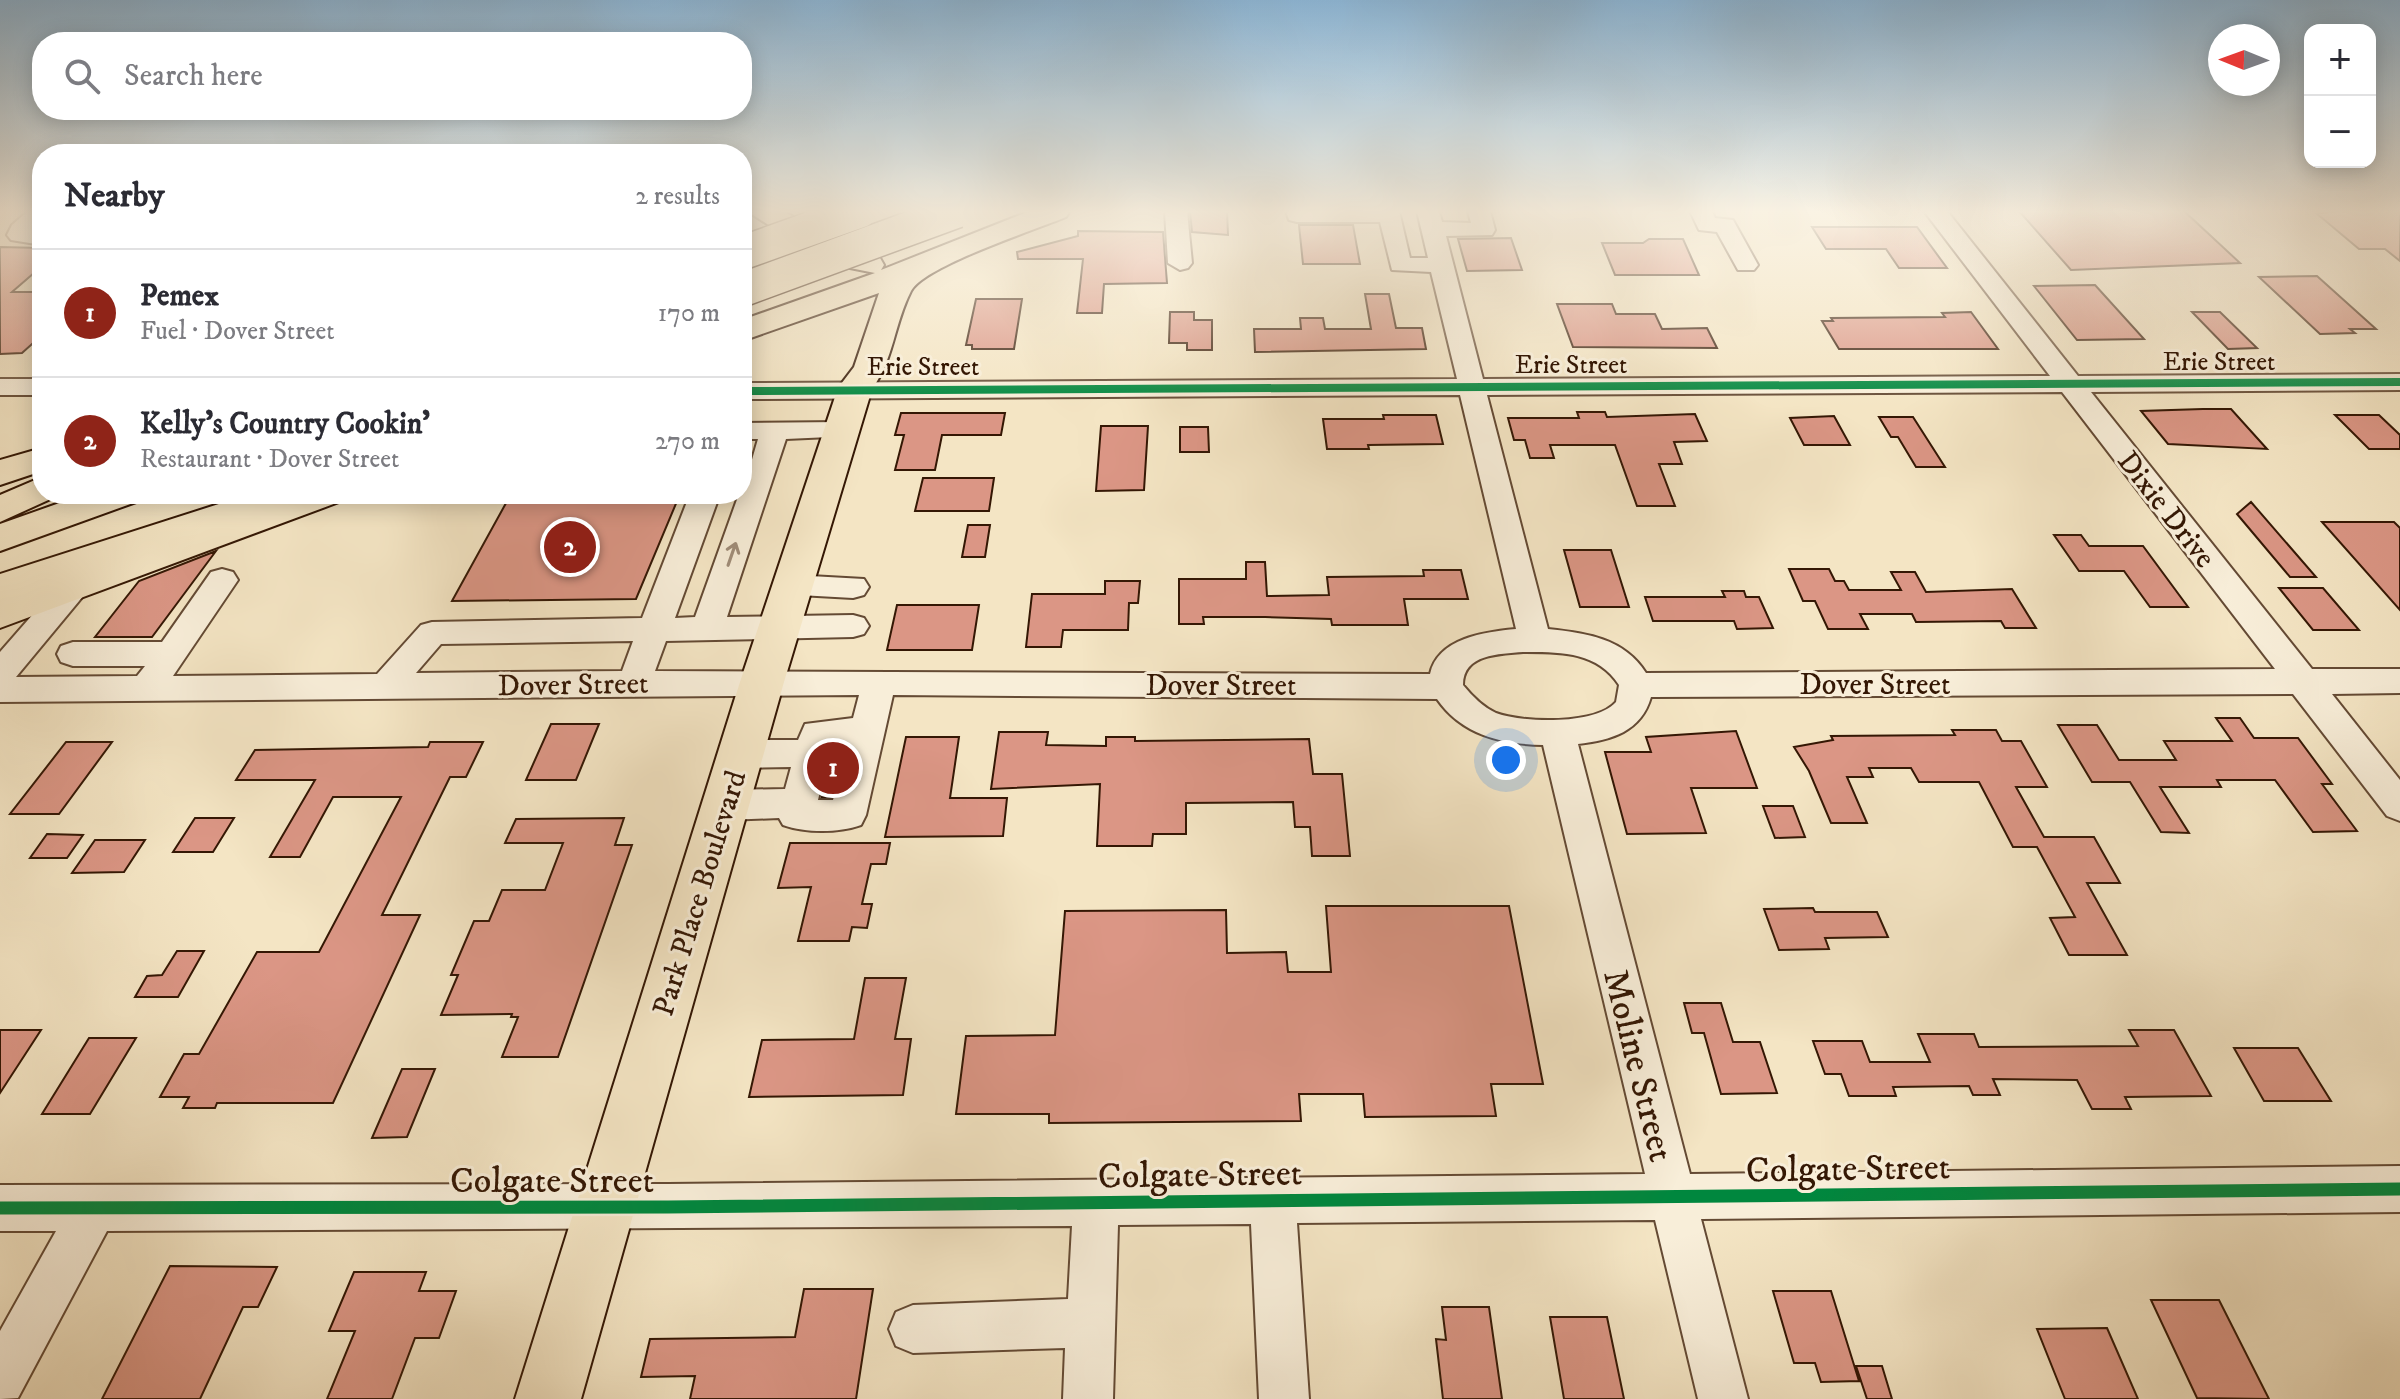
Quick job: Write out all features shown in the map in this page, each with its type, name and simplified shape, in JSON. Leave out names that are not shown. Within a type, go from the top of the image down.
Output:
[{"type":"main road","points":[[752,325],[774,313],[787,300],[791,289],[778,276]]},
{"type":"main road","points":[[752,286],[779,276]]},
{"type":"main road","points":[[839,276],[852,293]]},
{"type":"main road","points":[[752,328],[892,276]]},
{"type":"main road","name":"Park Place Boulevard","points":[[548,1399],[762,682],[849,409],[870,368],[897,286],[908,276]]},
{"type":"main road","name":"Park Place Boulevard","points":[[849,409],[844,368],[855,319],[852,293]]},
{"type":"main road","points":[[0,473],[32,462]]},
{"type":"main road","points":[[0,511],[32,494]]},
{"type":"main road","points":[[0,511],[32,501]]},
{"type":"main road","points":[[0,538],[95,504]]},
{"type":"main road","points":[[0,564],[163,504]]},
{"type":"main road","points":[[0,588],[259,504]]},
{"type":"main road","points":[[0,614],[299,504]]},
{"type":"street","points":[[1444,276],[1535,642]]},
{"type":"street","name":"Dixie Drive","points":[[1986,276],[2400,806]]},
{"type":"street","name":"Erie Street","points":[[752,393],[849,409],[1471,386],[2400,382]]},
{"type":"street","points":[[0,387],[32,387]]},
{"type":"street","points":[[752,431],[775,431],[849,409]]},
{"type":"street","points":[[752,498],[775,431]]},
{"type":"street","points":[[634,683],[701,504]]},
{"type":"street","points":[[707,628],[750,504]]},
{"type":"street","points":[[147,688],[222,580]]},
{"type":"street","points":[[386,686],[432,633],[707,628],[853,587]]},
{"type":"street","points":[[0,674],[73,589]]},
{"type":"street","points":[[786,606],[853,626]]},
{"type":"street","points":[[37,630],[57,631],[73,654]]},
{"type":"street","points":[[1485,642],[1589,646],[1609,654],[1626,668],[1636,685],[1634,704],[1620,719],[1594,730],[1511,730],[1484,722],[1458,705],[1446,687],[1448,668],[1464,653],[1485,642]]},
{"type":"street","points":[[73,654],[171,654]]},
{"type":"street","points":[[45,689],[73,654]]},
{"type":"street","name":"Dover Street","points":[[1636,685],[2400,681]]},
{"type":"street","name":"Dover Street","points":[[0,690],[762,682],[1446,687]]},
{"type":"street","points":[[868,731],[817,733],[796,815],[848,815],[868,731],[879,682]]},
{"type":"street","name":"Moline Street","points":[[1557,730],[1723,1399]]},
{"type":"street","points":[[741,754],[812,753]]},
{"type":"street","points":[[725,805],[799,803]]},
{"type":"street","name":"Colgate Street","points":[[0,1208],[606,1207],[2400,1189]]},
{"type":"street","points":[[1273,1200],[1284,1399]]},
{"type":"street","points":[[1088,1399],[1096,1202]]},
{"type":"street","points":[[0,1380],[94,1208]]},
{"type":"street","points":[[913,1329],[1090,1323]]},
{"type":"building","points":[[0,276],[30,276],[12,292],[32,292],[32,344],[22,353],[0,354]]},
{"type":"building","points":[[1081,276],[1166,276],[1167,283],[1104,284],[1102,313],[1077,313]]},
{"type":"building","points":[[2317,276],[2376,329],[2320,334],[2259,277]]},
{"type":"building","points":[[2095,285],[2144,339],[2077,340],[2034,286]]},
{"type":"building","points":[[1365,294],[1389,294],[1396,328],[1422,328],[1426,349],[1255,352],[1254,329],[1301,329],[1300,318],[1323,318],[1325,329],[1371,329]]},
{"type":"building","points":[[976,299],[1022,299],[1014,349],[972,349],[972,345],[966,345]]},
{"type":"building","points":[[1557,304],[1612,304],[1616,314],[1655,314],[1662,329],[1707,328],[1717,348],[1573,347]]},
{"type":"building","points":[[1170,312],[1194,312],[1194,320],[1212,320],[1212,350],[1187,350],[1187,343],[1169,343]]},
{"type":"building","points":[[1971,312],[1998,349],[1839,349],[1822,321],[1833,321],[1831,318],[1945,317],[1942,313]]},
{"type":"building","points":[[2192,312],[2220,312],[2257,348],[2228,349]]},
{"type":"building","points":[[2231,409],[2267,449],[2168,444],[2141,411]]},
{"type":"building","points":[[1577,412],[1605,412],[1607,417],[1695,414],[1707,441],[1674,442],[1682,464],[1659,464],[1675,506],[1637,506],[1615,445],[1550,445],[1554,458],[1530,458],[1525,440],[1514,440],[1508,418],[1579,418]]},
{"type":"building","points":[[901,413],[1005,413],[1001,435],[942,435],[935,470],[895,470],[904,435],[895,435]]},
{"type":"building","points":[[1383,415],[1436,415],[1443,444],[1327,449],[1323,419],[1384,419]]},
{"type":"building","points":[[2335,415],[2379,415],[2400,435],[2400,449],[2369,449]]},
{"type":"building","points":[[1834,416],[1850,445],[1804,445],[1790,418]]},
{"type":"building","points":[[1879,417],[1913,417],[1945,467],[1916,467],[1898,437],[1891,437]]},
{"type":"building","points":[[1101,426],[1148,426],[1144,490],[1096,491]]},
{"type":"building","points":[[1180,427],[1208,427],[1209,452],[1180,452]]},
{"type":"building","points":[[923,478],[994,478],[989,511],[915,511]]},
{"type":"building","points":[[2251,502],[2316,577],[2290,577],[2237,514]]},
{"type":"building","points":[[505,504],[676,504],[636,599],[452,601]]},
{"type":"building","points":[[2322,522],[2394,522],[2400,528],[2400,610]]},
{"type":"building","points":[[968,525],[990,525],[985,557],[962,557]]},
{"type":"building","points":[[2054,535],[2081,535],[2089,546],[2143,546],[2188,607],[2150,607],[2124,571],[2079,571]]},
{"type":"building","points":[[1564,550],[1611,550],[1629,607],[1580,607]]},
{"type":"building","points":[[216,551],[152,637],[95,637],[139,581]]},
{"type":"building","points":[[1246,562],[1265,562],[1267,596],[1329,595],[1327,577],[1424,576],[1423,570],[1461,570],[1468,599],[1404,599],[1408,625],[1332,625],[1331,619],[1265,617],[1203,617],[1204,624],[1179,624],[1179,579],[1246,579]]},
{"type":"building","points":[[1789,569],[1829,569],[1835,581],[1844,581],[1849,590],[1901,590],[1891,572],[1915,572],[1926,592],[2012,589],[2036,628],[2005,628],[2001,621],[1916,622],[1912,614],[1860,614],[1868,629],[1828,629],[1815,601],[1803,601]]},
{"type":"building","points":[[1105,581],[1140,581],[1138,603],[1129,603],[1128,630],[1063,630],[1061,647],[1026,647],[1032,594],[1105,594]]},
{"type":"building","points":[[2279,588],[2323,588],[2359,630],[2313,630]]},
{"type":"building","points":[[1722,591],[1744,591],[1746,597],[1759,597],[1773,628],[1737,629],[1734,621],[1653,621],[1645,597],[1725,597]]},
{"type":"building","points":[[897,605],[979,605],[972,650],[887,650]]},
{"type":"building","points":[[2216,718],[2240,718],[2254,738],[2298,738],[2332,784],[2322,784],[2357,831],[2313,832],[2275,780],[2217,780],[2221,787],[2160,787],[2189,833],[2161,832],[2130,782],[2092,782],[2058,725],[2097,725],[2119,760],[2176,760],[2164,741],[2232,741]]},
{"type":"building","points":[[551,724],[599,724],[576,780],[526,780]]},
{"type":"building","points":[[1952,730],[1996,730],[2002,741],[2021,741],[2047,787],[2016,787],[2044,837],[2094,837],[2120,883],[2087,883],[2127,955],[2069,955],[2050,918],[2075,917],[2037,847],[2013,847],[1979,782],[1919,782],[1911,768],[1869,768],[1873,777],[1847,777],[1867,823],[1831,823],[1809,771],[1794,747],[1833,740],[1831,736],[1955,735]]},
{"type":"building","points":[[1736,731],[1757,788],[1691,788],[1706,833],[1627,834],[1605,752],[1651,752],[1646,737]]},
{"type":"building","points":[[999,732],[1048,732],[1046,745],[1106,746],[1106,737],[1135,737],[1135,741],[1309,739],[1313,774],[1342,774],[1350,856],[1312,856],[1310,827],[1295,827],[1293,802],[1186,803],[1186,834],[1153,834],[1152,846],[1097,846],[1100,784],[991,789]]},
{"type":"building","points":[[906,737],[959,737],[950,798],[1007,798],[1003,836],[885,837]]},
{"type":"building","points":[[66,742],[112,742],[59,814],[10,814]]},
{"type":"building","points":[[430,742],[483,742],[466,777],[450,777],[382,915],[420,915],[333,1103],[217,1103],[215,1108],[183,1108],[189,1097],[160,1097],[184,1054],[199,1054],[257,952],[319,952],[401,797],[333,797],[300,857],[270,857],[315,780],[236,780],[255,750],[428,747]]},
{"type":"building","points":[[843,748],[831,797],[822,797],[833,749]]},
{"type":"building","points":[[1763,806],[1793,806],[1805,837],[1775,838]]},
{"type":"building","points":[[195,818],[234,818],[213,852],[173,852]]},
{"type":"building","points":[[624,818],[615,845],[632,845],[558,1057],[502,1057],[518,1017],[511,1017],[512,1014],[441,1015],[458,975],[451,975],[474,921],[489,921],[502,890],[545,890],[563,843],[505,843],[516,819]]},
{"type":"building","points":[[47,834],[83,835],[67,858],[30,858]]},
{"type":"building","points":[[95,840],[145,840],[124,872],[72,873]]},
{"type":"building","points":[[790,843],[890,843],[886,864],[871,864],[862,904],[872,904],[867,928],[852,927],[849,941],[798,941],[811,887],[778,888]]},
{"type":"building","points":[[1326,906],[1509,906],[1543,1084],[1491,1084],[1496,1116],[1365,1117],[1363,1094],[1299,1094],[1301,1121],[1049,1123],[1049,1114],[956,1114],[966,1036],[1055,1035],[1065,911],[1226,910],[1227,953],[1286,952],[1288,972],[1331,972]]},
{"type":"building","points":[[1813,908],[1815,912],[1877,912],[1888,937],[1825,938],[1829,949],[1779,950],[1764,909]]},
{"type":"building","points":[[177,951],[204,951],[178,997],[135,997],[147,976],[162,975]]},
{"type":"building","points":[[865,978],[906,978],[895,1039],[911,1039],[903,1095],[749,1097],[762,1040],[854,1039]]},
{"type":"building","points":[[1684,1003],[1721,1003],[1733,1042],[1760,1042],[1777,1093],[1721,1094],[1704,1033],[1692,1033]]},
{"type":"building","points":[[0,1030],[41,1030],[0,1093]]},
{"type":"building","points":[[2129,1030],[2174,1030],[2211,1096],[2125,1097],[2131,1109],[2092,1109],[2077,1080],[1993,1079],[2000,1095],[1973,1095],[1969,1086],[1893,1087],[1896,1096],[1849,1096],[1841,1074],[1825,1074],[1813,1041],[1862,1041],[1870,1062],[1930,1062],[1918,1034],[1974,1034],[1979,1047],[2138,1046]]},
{"type":"building","points":[[89,1038],[136,1038],[90,1114],[42,1114]]},
{"type":"building","points":[[2234,1048],[2298,1048],[2331,1101],[2264,1101]]},
{"type":"building","points":[[402,1069],[435,1069],[407,1137],[372,1138]]},
{"type":"building","points":[[170,1266],[277,1267],[258,1307],[243,1307],[200,1399],[102,1399]]},
{"type":"building","points":[[354,1272],[426,1272],[419,1291],[456,1291],[439,1338],[415,1338],[392,1399],[327,1399],[355,1331],[329,1331]]},
{"type":"building","points":[[804,1289],[873,1289],[856,1399],[690,1399],[695,1376],[641,1377],[650,1339],[795,1337]]},
{"type":"building","points":[[1773,1291],[1831,1291],[1859,1381],[1821,1382],[1815,1363],[1794,1363]]},
{"type":"building","points":[[2151,1300],[2219,1300],[2269,1399],[2197,1398]]},
{"type":"building","points":[[1442,1307],[1489,1307],[1502,1399],[1443,1399],[1436,1339],[1446,1340]]},
{"type":"building","points":[[1550,1317],[1607,1317],[1624,1399],[1564,1399]]},
{"type":"building","points":[[2107,1328],[2138,1399],[2065,1399],[2037,1329]]},
{"type":"building","points":[[1856,1366],[1882,1366],[1892,1399],[1867,1399]]},
{"type":"cycle path","points":[[752,391],[2400,382]]},
{"type":"cycle path","points":[[0,1208],[668,1207],[2400,1189]]},
{"type":"place","name":"Kelly's Country Cookin'","points":[[570,547]]},
{"type":"place","name":"Pemex","points":[[833,768]]}]
